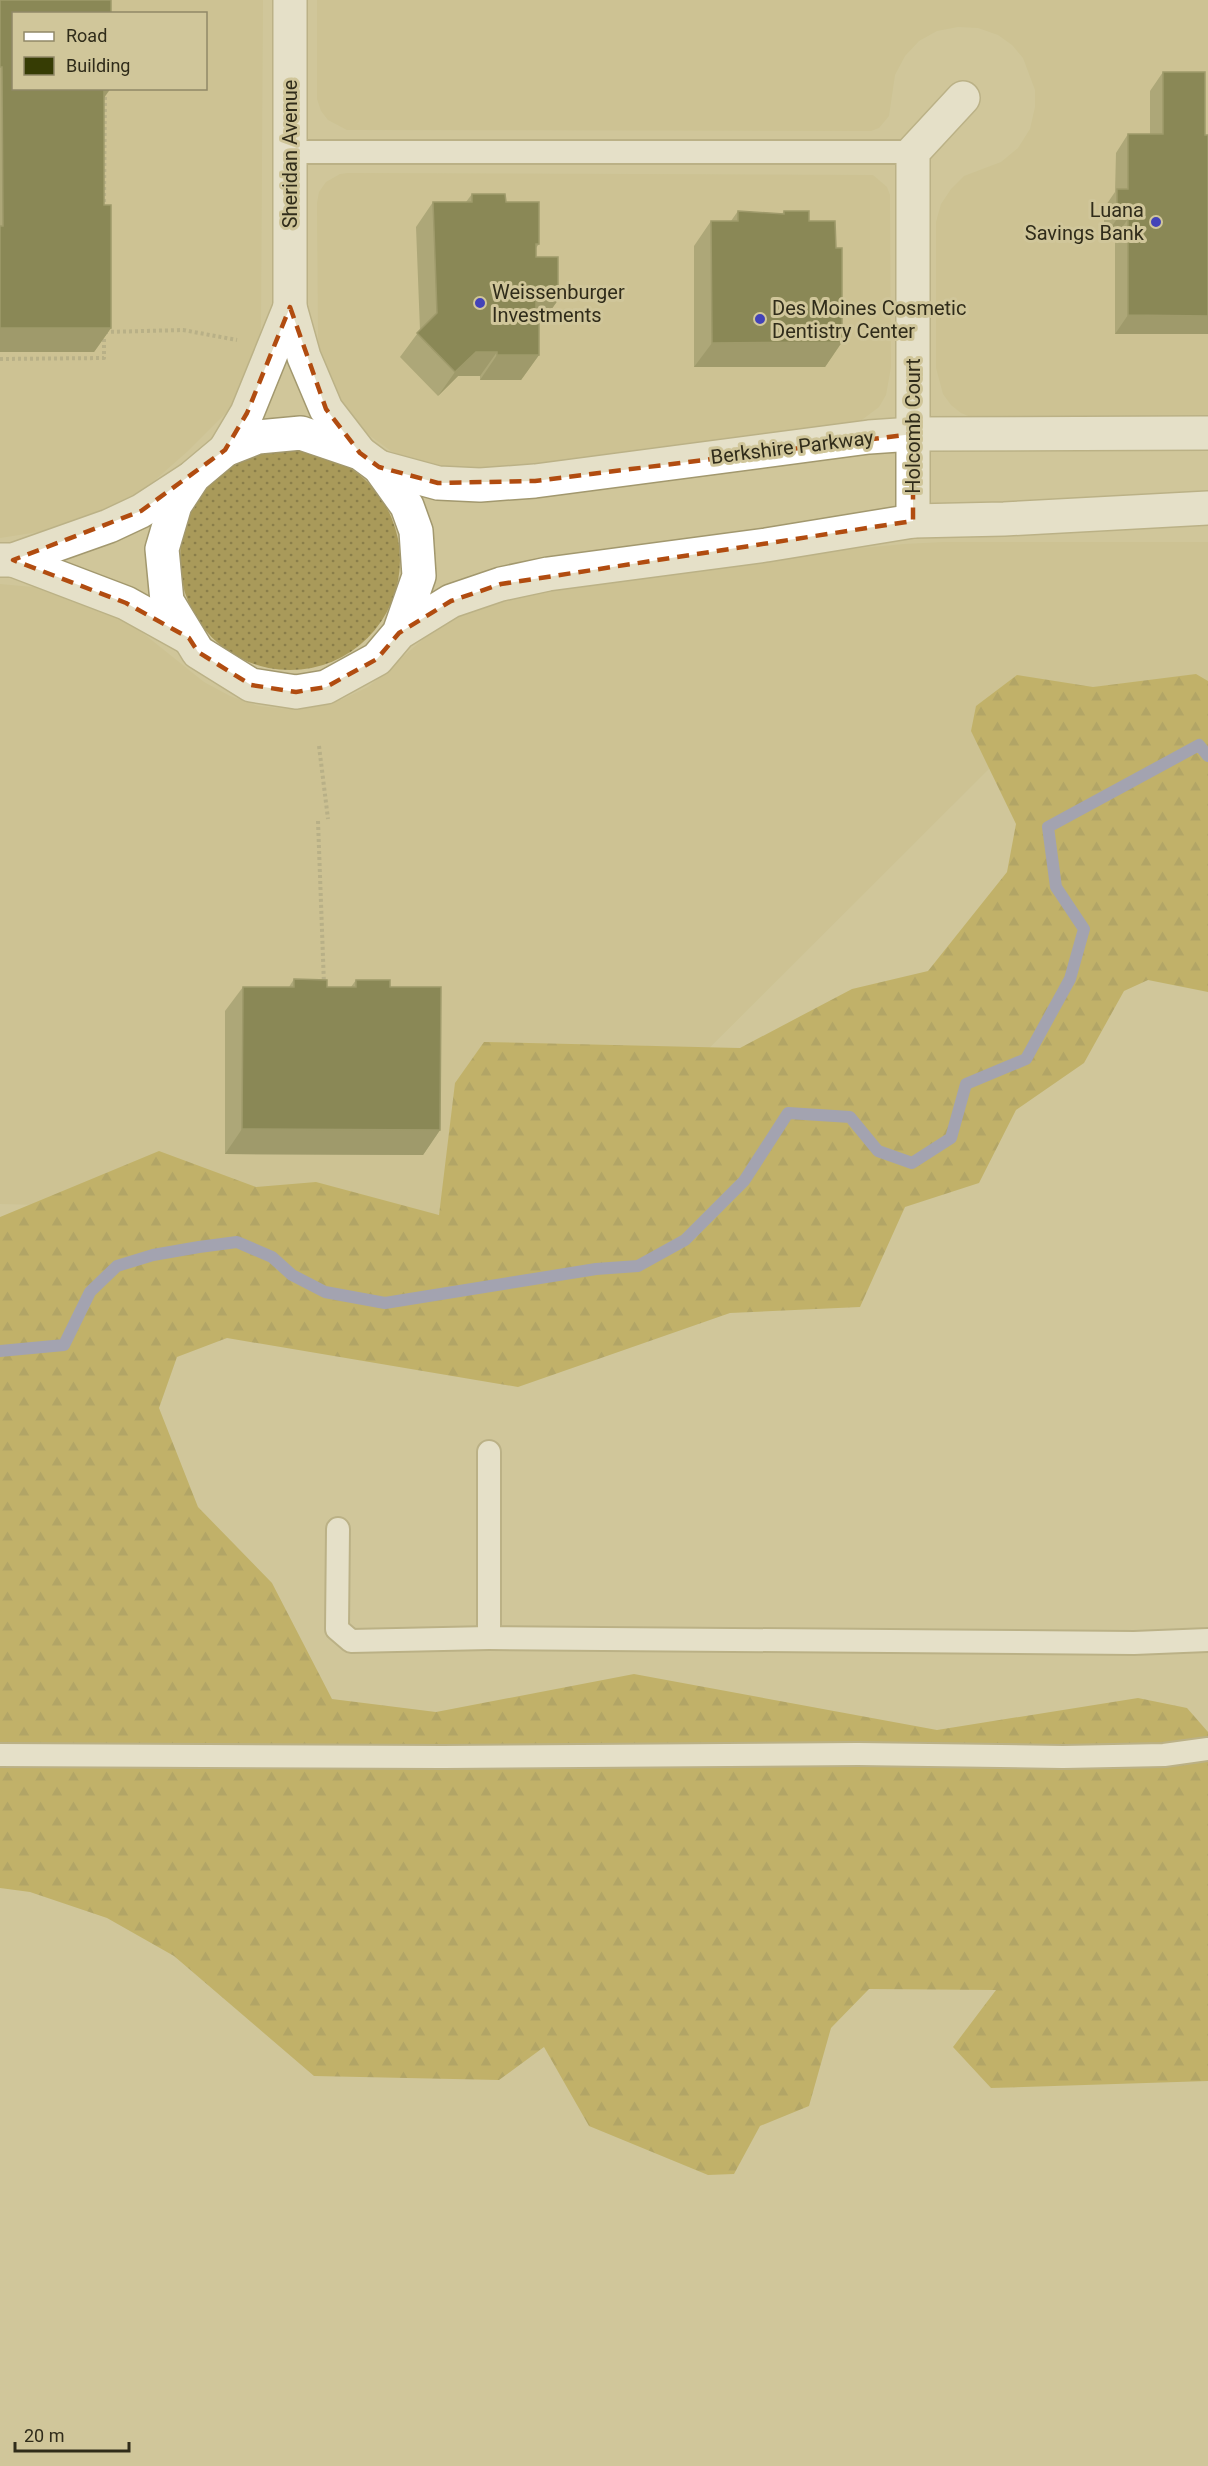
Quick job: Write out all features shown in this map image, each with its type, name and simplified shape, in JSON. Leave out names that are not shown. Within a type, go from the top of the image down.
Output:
[{"type":"street","name":"Sheridan Avenue","points":[[290,0],[290,307],[304,357],[326,409],[407,506],[416,531],[419,576],[399,633]]},
{"type":"street","points":[[914,152],[963,98]]},
{"type":"street","name":"Holcomb Court","points":[[913,521],[914,152]]},
{"type":"street","name":"Sheridan Avenue","points":[[225,450],[247,413],[290,307]]},
{"type":"street","name":"Berkshire Parkway","points":[[225,450],[258,437],[301,433],[369,460],[438,483],[480,485],[869,437],[913,434],[1208,433]]},
{"type":"street","points":[[6,560],[109,526],[141,511],[194,476],[225,450]]},
{"type":"street","points":[[194,476],[175,505],[162,549],[167,601],[198,652],[251,685],[296,692],[326,687],[377,659],[399,633],[451,601],[501,584],[548,574],[766,545],[913,521],[1004,519],[1208,508]]},
{"type":"street","points":[[6,560],[126,603],[189,638]]},
{"type":"lane","points":[[290,152],[914,152]]},
{"type":"lane","points":[[489,1452],[489,1638]]},
{"type":"lane","points":[[338,1529],[337,1629],[351,1641],[489,1638],[1122,1643],[1208,1640]]},
{"type":"lane","points":[[0,1755],[443,1757],[858,1754],[1063,1757],[1164,1755],[1208,1749]]},
{"type":"path","points":[[104,216],[105,90]]},
{"type":"path","points":[[0,359],[104,358],[104,321]]},
{"type":"path","points":[[104,332],[183,330],[237,340]]},
{"type":"path","points":[[320,746],[328,819]]},
{"type":"path","points":[[318,821],[324,995]]},
{"type":"highlighted area","points":[[290,307],[326,409],[360,453],[379,467],[438,483],[535,481],[913,434],[913,521],[501,584],[451,601],[399,633],[377,659],[326,687],[296,692],[251,685],[198,652],[189,638],[126,603],[13,560],[141,511],[225,450],[247,413]]},
{"type":"shaded area","points":[[0,0],[263,0],[261,328],[257,351],[239,393],[227,412],[188,451],[138,495],[115,509],[51,530],[0,538]]},
{"type":"shaded area","points":[[317,0],[1208,0],[1208,420],[973,418],[961,413],[951,405],[943,394],[936,368],[936,222],[941,204],[964,176],[1001,162],[1018,148],[1030,129],[1035,107],[1035,90],[1023,58],[1012,45],[998,35],[978,28],[958,27],[937,31],[919,41],[905,56],[895,75],[889,116],[879,128],[871,131],[347,130],[328,120],[321,111],[317,99]]},
{"type":"shaded area","points":[[340,174],[873,175],[887,187],[890,195],[891,367],[886,395],[879,407],[859,422],[527,467],[471,471],[417,463],[391,451],[369,435],[350,415],[323,367],[318,340],[317,203],[319,192],[326,182]]},
{"type":"shaded area","points":[[290,450],[311,452],[342,463],[368,482],[387,508],[398,539],[400,560],[398,581],[387,612],[368,638],[342,657],[311,668],[290,670],[269,668],[238,657],[212,638],[193,612],[182,581],[180,560],[182,539],[193,508],[212,482],[238,463],[269,452]]},
{"type":"shaded area","points":[[944,542],[1208,542],[1208,724],[1034,724],[540,1217],[0,1204],[0,584],[44,588],[129,622],[204,682],[230,696],[258,706],[287,709],[315,707],[343,699],[368,687],[443,622],[503,596],[810,553]]},
{"type":"green space","points":[[1196,674],[1208,681],[1208,992],[1148,980],[1124,991],[1084,1063],[1016,1110],[979,1183],[905,1207],[860,1307],[730,1313],[518,1387],[227,1338],[177,1357],[159,1408],[198,1507],[272,1583],[332,1699],[436,1712],[634,1674],[937,1730],[1138,1698],[1187,1708],[1208,1732],[1208,2081],[991,2088],[953,2047],[996,1990],[869,1989],[831,2028],[809,2106],[760,2126],[734,2174],[708,2175],[589,2126],[544,2047],[499,2080],[314,2076],[174,1956],[107,1918],[30,1892],[0,1888],[0,1217],[159,1151],[256,1187],[316,1182],[439,1215],[455,1083],[484,1042],[740,1048],[852,989],[928,971],[1007,872],[1016,824],[971,731],[976,706],[1017,675],[1093,687]]},
{"type":"building","points":[[0,0],[111,0],[111,12],[12,12],[12,90],[104,90],[104,205],[111,205],[111,328],[0,328],[0,226],[3,226],[2,67],[0,67]]},
{"type":"building","name":"Luana Savings Bank","points":[[1163,72],[1205,72],[1205,135],[1208,135],[1208,316],[1128,315],[1128,219],[1117,219],[1117,189],[1128,189],[1128,134],[1163,134]]},
{"type":"building","name":"Weissenburger Investments","points":[[472,194],[505,194],[506,202],[539,202],[539,244],[536,244],[536,257],[558,257],[558,300],[536,300],[536,312],[539,312],[539,355],[497,355],[497,352],[476,352],[455,372],[417,333],[437,313],[433,202],[472,202]]},
{"type":"building","name":"Des Moines Cosmetic Dentistry Center","points":[[738,211],[784,214],[784,211],[809,211],[809,221],[835,221],[836,248],[842,248],[842,342],[712,343],[711,221],[738,221]]},
{"type":"building","points":[[294,979],[327,980],[327,987],[356,987],[356,980],[390,980],[390,987],[441,987],[440,1130],[242,1129],[243,987],[294,987]]},
{"type":"waterway","points":[[0,1351],[64,1345],[90,1292],[117,1266],[153,1255],[199,1247],[237,1242],[272,1257],[292,1275],[325,1292],[385,1303],[596,1269],[638,1266],[685,1240],[744,1181],[788,1113],[850,1117],[878,1151],[912,1163],[951,1138],[966,1084],[1026,1059],[1070,979],[1084,929],[1056,887],[1048,827],[1199,745],[1208,756]]},
{"type":"place","name":"Luana Savings Bank","points":[[1156,222]]},
{"type":"place","name":"Weissenburger Investments","points":[[480,303]]},
{"type":"place","name":"Des Moines Cosmetic Dentistry Center","points":[[760,319]]}]
